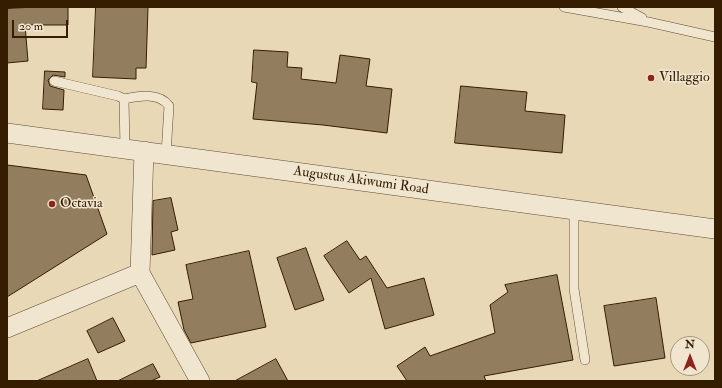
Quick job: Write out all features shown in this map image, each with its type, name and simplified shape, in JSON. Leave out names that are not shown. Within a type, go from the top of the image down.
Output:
[{"type":"street","name":"Augustus Akiwumi Road","points":[[7,133],[715,229]]},
{"type":"street","points":[[144,151],[140,273],[200,381]]},
{"type":"street","points":[[7,328],[140,273]]},
{"type":"lane","points":[[564,7],[648,22],[715,37]]},
{"type":"lane","points":[[622,7],[648,22]]},
{"type":"lane","points":[[54,81],[118,96],[124,99],[138,96],[158,97],[165,101],[169,106],[166,154]]},
{"type":"lane","points":[[124,99],[125,149]]},
{"type":"lane","points":[[574,211],[574,289],[585,360]]},
{"type":"building","points":[[68,7],[68,25],[25,25],[28,61],[7,63],[7,9]]},
{"type":"building","points":[[96,7],[148,7],[146,68],[136,68],[136,79],[93,77]]},
{"type":"building","points":[[254,50],[288,52],[287,67],[302,68],[301,79],[336,83],[340,55],[370,59],[366,86],[392,89],[387,133],[323,125],[253,119],[257,83],[252,82]]},
{"type":"building","points":[[45,71],[65,72],[65,77],[53,75],[48,80],[50,86],[64,90],[63,110],[43,109]]},
{"type":"building","points":[[461,86],[527,92],[525,111],[565,115],[562,153],[455,143]]},
{"type":"building","name":"Octavia","points":[[7,165],[86,175],[107,234],[7,297]]},
{"type":"building","points":[[171,198],[178,230],[171,232],[175,250],[152,255],[153,201]]},
{"type":"building","points":[[347,241],[360,260],[366,256],[387,288],[424,278],[434,315],[385,329],[371,278],[349,293],[324,256]]},
{"type":"building","points":[[306,248],[324,300],[295,310],[277,258]]},
{"type":"building","points":[[249,251],[266,327],[191,343],[184,330],[178,302],[193,299],[186,265]]},
{"type":"building","points":[[557,275],[573,360],[484,376],[486,381],[407,381],[397,366],[425,347],[430,356],[495,333],[490,305],[508,292],[505,285]]},
{"type":"building","points":[[656,298],[665,358],[614,366],[604,306]]},
{"type":"building","points":[[113,318],[125,341],[98,353],[87,331]]},
{"type":"building","points":[[88,359],[97,381],[37,381]]},
{"type":"building","points":[[276,359],[288,381],[235,381]]},
{"type":"building","points":[[153,364],[160,377],[151,381],[118,381]]},
{"type":"place","name":"Villaggio","points":[[651,78]]},
{"type":"place","name":"Octavia","points":[[52,204]]}]
